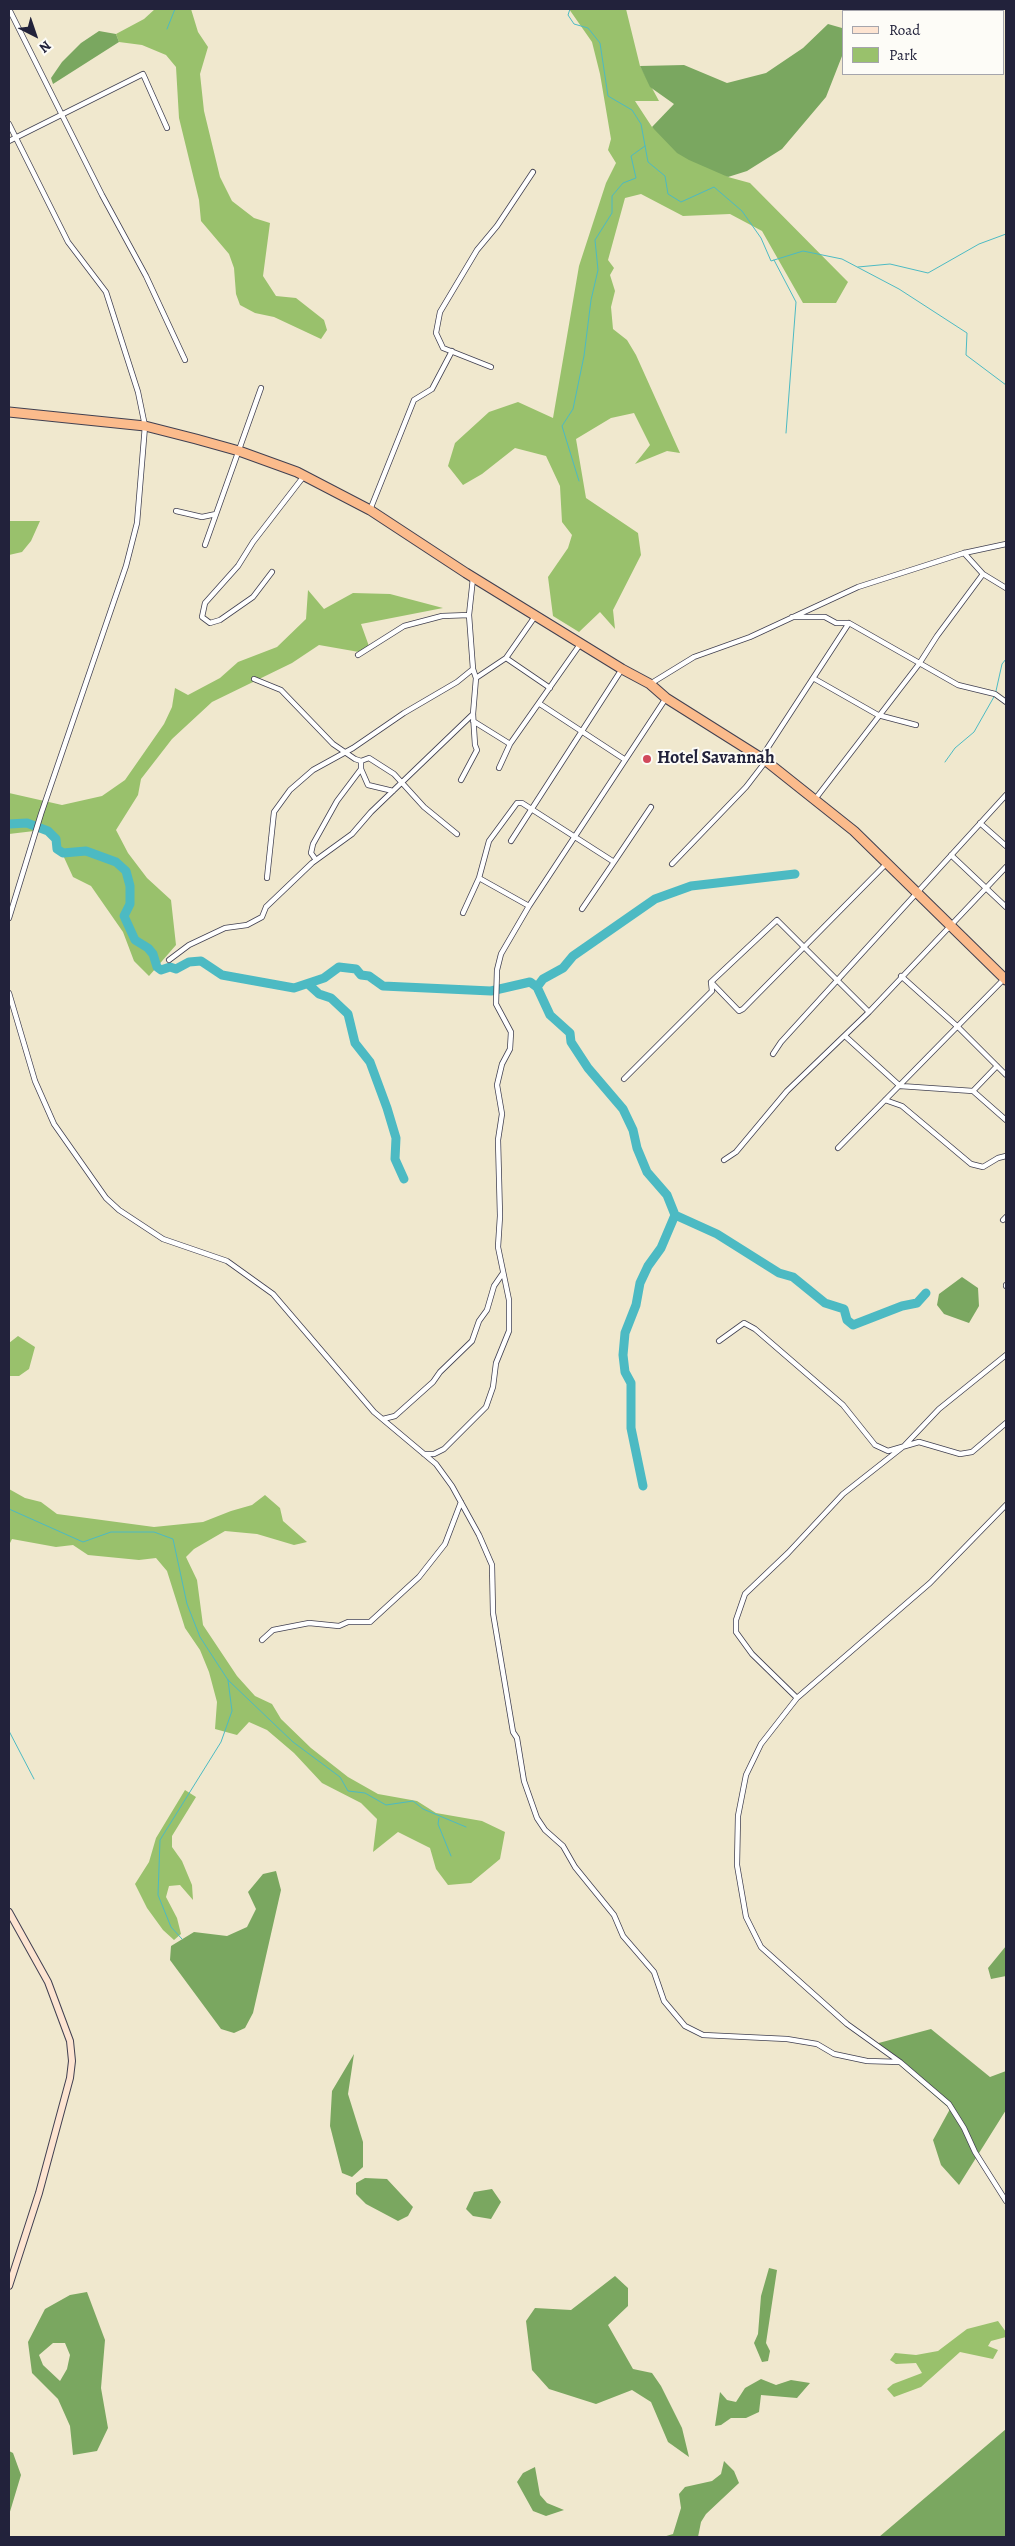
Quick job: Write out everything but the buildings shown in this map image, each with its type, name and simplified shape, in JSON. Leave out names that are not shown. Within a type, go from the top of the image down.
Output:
[{"type":"highway","points":[[9,412],[145,426],[239,451],[304,476],[370,510],[622,669],[650,684],[666,698],[764,759],[816,798],[887,863],[1006,978]]},
{"type":"main road","points":[[9,1912],[48,1982],[70,2041],[72,2061],[70,2078],[40,2193],[9,2286]]},
{"type":"street","points":[[9,9],[146,276],[185,360]]},
{"type":"street","points":[[9,141],[143,74],[167,128]]},
{"type":"street","points":[[9,124],[68,242],[106,292],[138,392],[145,426],[137,523],[126,566],[36,830],[9,918]]},
{"type":"street","points":[[491,367],[443,348],[436,333],[440,312],[477,250],[497,226],[533,172]]},
{"type":"street","points":[[370,510],[414,400],[432,389],[452,351]]},
{"type":"street","points":[[205,545],[261,388]]},
{"type":"street","points":[[272,572],[253,597],[220,620],[210,623],[202,617],[205,603],[238,566],[304,476]]},
{"type":"street","points":[[176,511],[202,516],[216,514]]},
{"type":"street","points":[[650,684],[694,657],[750,637],[789,617],[858,587],[964,553],[1006,544]]},
{"type":"street","points":[[964,553],[983,574],[1006,588]]},
{"type":"street","points":[[816,798],[919,664],[937,636],[983,574]]},
{"type":"street","points":[[461,780],[477,750],[473,721],[476,678],[473,669],[469,615],[473,576]]},
{"type":"street","points":[[358,655],[404,626],[442,616],[469,615]]},
{"type":"street","points":[[476,678],[506,658],[536,615]]},
{"type":"street","points":[[789,617],[825,617],[836,623],[849,623],[958,685],[995,694],[1006,702]]},
{"type":"street","points":[[672,864],[746,787],[849,623]]},
{"type":"street","points":[[499,768],[510,744],[540,704],[581,643]]},
{"type":"street","points":[[506,658],[550,688]]},
{"type":"street","points":[[267,878],[271,856],[272,819],[281,800],[313,770],[457,682],[473,669]]},
{"type":"street","points":[[511,842],[622,669]]},
{"type":"street","points":[[813,678],[878,715],[916,725]]},
{"type":"street","points":[[254,679],[281,690],[317,730],[345,752],[361,760],[369,758],[374,760],[403,782],[424,808],[457,834]]},
{"type":"street","points":[[424,1454],[434,1454],[444,1449],[486,1407],[493,1387],[496,1363],[509,1331],[509,1300],[498,1247],[500,1216],[498,1140],[502,1114],[497,1085],[502,1064],[510,1049],[511,1032],[496,1004],[501,954],[529,906],[624,759],[666,698]]},
{"type":"street","points":[[540,704],[624,759]]},
{"type":"street","points":[[170,960],[189,945],[225,928],[247,925],[262,917],[266,907],[316,860],[352,834],[393,791],[473,714]]},
{"type":"street","points":[[473,721],[510,744]]},
{"type":"street","points":[[361,760],[361,769],[368,785],[393,791]]},
{"type":"street","points":[[316,860],[310,853],[313,844],[337,800],[361,769]]},
{"type":"street","points":[[773,1054],[1006,795]]},
{"type":"street","points":[[463,913],[479,878],[489,841],[517,803],[533,808],[614,862]]},
{"type":"street","points":[[582,909],[651,807]]},
{"type":"street","points":[[980,823],[1006,846]]},
{"type":"street","points":[[951,855],[1006,907]]},
{"type":"street","points":[[711,982],[739,1012],[805,948],[887,863]]},
{"type":"street","points":[[724,1160],[736,1152],[787,1091],[869,1012],[1006,867]]},
{"type":"street","points":[[479,878],[529,906]]},
{"type":"street","points":[[711,982],[776,920],[869,1012]]},
{"type":"street","points":[[901,976],[958,1027],[1006,1075]]},
{"type":"street","points":[[838,1148],[1006,978]]},
{"type":"street","points":[[624,1079],[712,991],[711,982]]},
{"type":"street","points":[[9,992],[35,1081],[54,1124],[91,1174],[106,1198],[120,1210],[163,1239],[227,1261],[273,1294],[374,1412],[401,1437],[436,1464],[461,1502],[479,1534],[492,1565],[493,1612],[513,1732],[517,1738],[524,1781],[537,1818],[545,1830],[563,1846],[575,1866],[614,1914],[623,1936],[654,1972],[664,2001],[685,2026],[703,2035],[787,2039],[817,2044],[834,2054],[866,2061],[900,2062]]},
{"type":"street","points":[[845,1036],[900,1086],[973,1090],[1006,1120]]},
{"type":"street","points":[[973,1090],[996,1066]]},
{"type":"street","points":[[885,1100],[902,1106],[971,1164],[983,1167],[1006,1156]]},
{"type":"street","points":[[383,1419],[395,1416],[433,1382],[440,1372],[472,1341],[479,1321],[487,1310],[494,1286],[503,1273]]},
{"type":"street","points":[[720,1341],[724,1336],[744,1323],[755,1328],[843,1405],[875,1445],[888,1451],[918,1442],[960,1454],[972,1452],[1006,1423]]},
{"type":"street","points":[[797,1698],[752,1654],[736,1632],[736,1620],[744,1594],[788,1553],[843,1494],[904,1446],[939,1409],[1006,1355]]},
{"type":"street","points":[[262,1640],[273,1630],[309,1623],[339,1626],[348,1622],[370,1622],[419,1577],[445,1544],[461,1502]]},
{"type":"street","points":[[1006,1505],[930,1583],[797,1698],[761,1744],[746,1775],[738,1816],[737,1865],[746,1917],[761,1947],[847,2024],[900,2062],[949,2104],[964,2128],[975,2152],[1006,2201]]},
{"type":"green space","points":[[155,9],[191,9],[198,32],[208,47],[200,74],[204,111],[220,177],[232,201],[254,218],[270,223],[263,276],[276,296],[296,298],[324,320],[327,330],[321,339],[274,317],[255,313],[240,305],[236,294],[234,268],[229,254],[201,221],[199,200],[179,118],[176,67],[166,55],[142,45],[119,42],[116,34],[144,19]]},
{"type":"green space","points":[[569,9],[626,9],[640,66],[659,101],[635,101],[652,127],[728,177],[750,183],[848,282],[836,303],[803,303],[762,231],[730,214],[683,216],[641,194],[625,198],[608,260],[614,268],[610,275],[615,291],[611,307],[613,329],[627,340],[636,355],[680,453],[667,451],[635,464],[650,445],[634,413],[611,418],[576,439],[586,498],[638,533],[641,555],[613,610],[615,629],[600,612],[579,632],[553,616],[548,577],[568,548],[572,535],[562,522],[560,486],[546,456],[515,448],[482,474],[463,485],[448,466],[455,443],[489,412],[518,402],[553,418],[579,266],[606,183],[616,163],[608,150],[611,139],[600,74],[592,42]]},
{"type":"green space","points":[[828,24],[842,28],[842,56],[826,97],[782,149],[747,171],[728,177],[689,160],[677,153],[652,127],[674,104],[650,87],[640,66],[684,65],[727,83],[766,73],[803,48]]},
{"type":"green space","points":[[99,31],[116,34],[119,42],[53,84],[51,78],[62,62],[81,43]]},
{"type":"green space","points":[[9,521],[40,521],[31,541],[22,552],[9,555]]},
{"type":"green space","points":[[308,590],[324,609],[353,593],[390,594],[443,608],[361,624],[370,649],[359,652],[319,645],[292,663],[212,702],[172,739],[141,779],[138,795],[116,830],[128,853],[147,878],[171,900],[176,945],[149,976],[134,961],[123,932],[91,886],[73,877],[51,829],[9,834],[9,793],[62,805],[102,796],[125,780],[164,724],[172,707],[175,688],[188,695],[220,678],[238,662],[277,647],[306,619]]},
{"type":"green space","points":[[962,1277],[978,1288],[979,1306],[969,1323],[944,1314],[937,1305],[939,1294]]},
{"type":"green space","points":[[18,1336],[35,1347],[29,1369],[19,1376],[10,1376],[9,1343]]},
{"type":"green space","points":[[9,1489],[25,1498],[41,1502],[57,1514],[154,1527],[203,1522],[252,1505],[265,1495],[280,1508],[283,1521],[307,1542],[294,1545],[257,1534],[225,1531],[194,1549],[186,1557],[197,1580],[203,1625],[237,1676],[255,1696],[272,1704],[281,1719],[311,1748],[348,1777],[378,1794],[417,1801],[436,1813],[482,1821],[505,1832],[500,1859],[471,1883],[448,1885],[436,1869],[430,1848],[398,1832],[373,1852],[377,1819],[361,1803],[322,1783],[294,1753],[267,1730],[249,1722],[237,1735],[215,1729],[217,1702],[209,1672],[200,1650],[185,1628],[167,1571],[156,1558],[139,1560],[88,1555],[73,1545],[56,1547],[12,1539],[9,1545]]},
{"type":"green space","points":[[185,1790],[196,1797],[172,1836],[172,1847],[182,1861],[192,1885],[193,1900],[180,1885],[169,1886],[166,1897],[177,1918],[181,1934],[174,1940],[163,1930],[147,1908],[135,1884],[149,1862],[156,1838]]},
{"type":"green space","points":[[276,1871],[281,1890],[253,2013],[245,2028],[234,2033],[221,2029],[170,1960],[171,1946],[194,1932],[227,1936],[247,1927],[256,1909],[248,1892],[263,1874]]},
{"type":"green space","points":[[1006,1946],[1006,1976],[991,1979],[988,1968]]},
{"type":"green space","points":[[931,2029],[990,2077],[1006,2071],[1006,2110],[959,2185],[941,2165],[933,2140],[950,2109],[875,2044]]},
{"type":"green space","points":[[354,2054],[348,2094],[363,2142],[363,2167],[352,2177],[342,2173],[330,2126],[332,2091]]},
{"type":"green space","points":[[365,2178],[387,2179],[413,2207],[408,2216],[398,2221],[366,2204],[356,2194],[356,2183]]},
{"type":"green space","points":[[492,2189],[501,2202],[491,2219],[473,2216],[466,2209],[474,2192]]},
{"type":"green space","points":[[769,2268],[777,2270],[766,2343],[770,2351],[768,2361],[762,2362],[754,2343],[758,2334],[761,2296]]},
{"type":"green space","points":[[615,2276],[628,2288],[628,2306],[608,2325],[633,2369],[652,2373],[661,2386],[682,2428],[689,2457],[668,2442],[651,2402],[632,2390],[596,2404],[549,2389],[532,2370],[526,2321],[535,2308],[571,2310]]},
{"type":"green space","points":[[87,2292],[105,2340],[101,2388],[108,2428],[97,2451],[73,2455],[70,2426],[58,2399],[32,2373],[28,2342],[45,2309],[70,2295]],"holes":[[[53,2343],[65,2343],[70,2355],[67,2369],[60,2381],[43,2365],[39,2355]]]},
{"type":"green space","points":[[998,2321],[1006,2332],[1006,2337],[991,2341],[988,2346],[998,2350],[993,2359],[960,2352],[921,2387],[894,2397],[887,2389],[893,2384],[922,2373],[916,2363],[896,2364],[890,2360],[895,2353],[916,2355],[938,2351],[967,2329]]},
{"type":"green space","points":[[761,2379],[776,2385],[791,2380],[810,2383],[797,2398],[761,2395],[759,2412],[746,2418],[731,2418],[721,2425],[715,2426],[720,2392],[727,2400],[736,2402],[745,2388]]},
{"type":"green space","points":[[1006,2429],[1006,2537],[879,2537]]},
{"type":"green space","points":[[9,2451],[13,2453],[21,2475],[9,2515]]},
{"type":"green space","points":[[724,2461],[734,2471],[739,2483],[706,2514],[701,2522],[698,2537],[663,2537],[673,2534],[681,2508],[679,2494],[685,2487],[712,2481],[721,2474]]},
{"type":"green space","points":[[535,2467],[540,2495],[547,2503],[564,2510],[546,2516],[533,2511],[517,2482],[523,2473]]},
{"type":"waterway","points":[[167,29],[175,9]]},
{"type":"waterway","points":[[570,9],[568,15],[574,24],[588,28],[600,43],[608,96],[632,110],[641,124],[648,162],[665,176],[668,194],[681,202],[714,187],[742,211],[761,238],[771,261],[803,251],[842,259],[899,289],[967,333],[966,355],[1006,385]]},
{"type":"waterway","points":[[579,481],[562,426],[573,409],[584,356],[591,300],[598,270],[595,240],[612,213],[612,196],[623,183],[636,178],[631,156],[645,146]]},
{"type":"waterway","points":[[858,267],[890,264],[928,273],[979,244],[1006,234]]},
{"type":"waterway","points":[[774,260],[796,302],[786,433]]},
{"type":"waterway","points":[[996,691],[1002,664],[1006,659]]},
{"type":"waterway","points":[[945,762],[955,748],[974,732],[995,695]]},
{"type":"waterway","points":[[9,824],[27,823],[48,831],[56,839],[57,849],[63,853],[86,851],[116,862],[126,871],[130,886],[130,904],[124,916],[135,940],[148,948],[153,954],[157,967],[161,970],[170,967],[176,969],[189,962],[201,961],[222,975],[294,988],[324,978],[339,967],[356,969],[361,975],[369,976],[383,986],[491,991],[530,982],[537,987],[550,1015],[570,1033],[571,1042],[588,1068],[623,1109],[633,1130],[637,1148],[647,1172],[667,1195],[675,1215],[717,1234],[779,1273],[793,1277],[825,1303],[844,1309],[847,1320],[853,1325],[902,1306],[917,1303],[926,1293]]},
{"type":"waterway","points":[[537,987],[543,979],[563,968],[573,956],[655,899],[691,886],[795,874]]},
{"type":"waterway","points":[[308,984],[319,994],[331,998],[348,1014],[355,1043],[370,1062],[387,1108],[396,1138],[395,1159],[404,1179]]},
{"type":"waterway","points":[[643,1486],[631,1428],[631,1383],[625,1372],[623,1355],[625,1333],[636,1305],[640,1283],[648,1266],[661,1248],[675,1215]]},
{"type":"waterway","points":[[9,1509],[83,1542],[111,1532],[154,1532],[173,1539],[187,1604],[200,1637],[228,1680],[293,1742],[340,1777],[348,1791],[365,1793],[386,1805],[413,1801],[423,1809],[466,1827]]},
{"type":"waterway","points":[[182,1939],[171,1927],[158,1895],[160,1840],[221,1742],[232,1711],[228,1680]]},
{"type":"waterway","points":[[9,1731],[34,1779]]},
{"type":"waterway","points":[[439,1818],[438,1824],[451,1856]]},
{"type":"place","name":"Hotel Savannah","points":[[647,759]]}]
